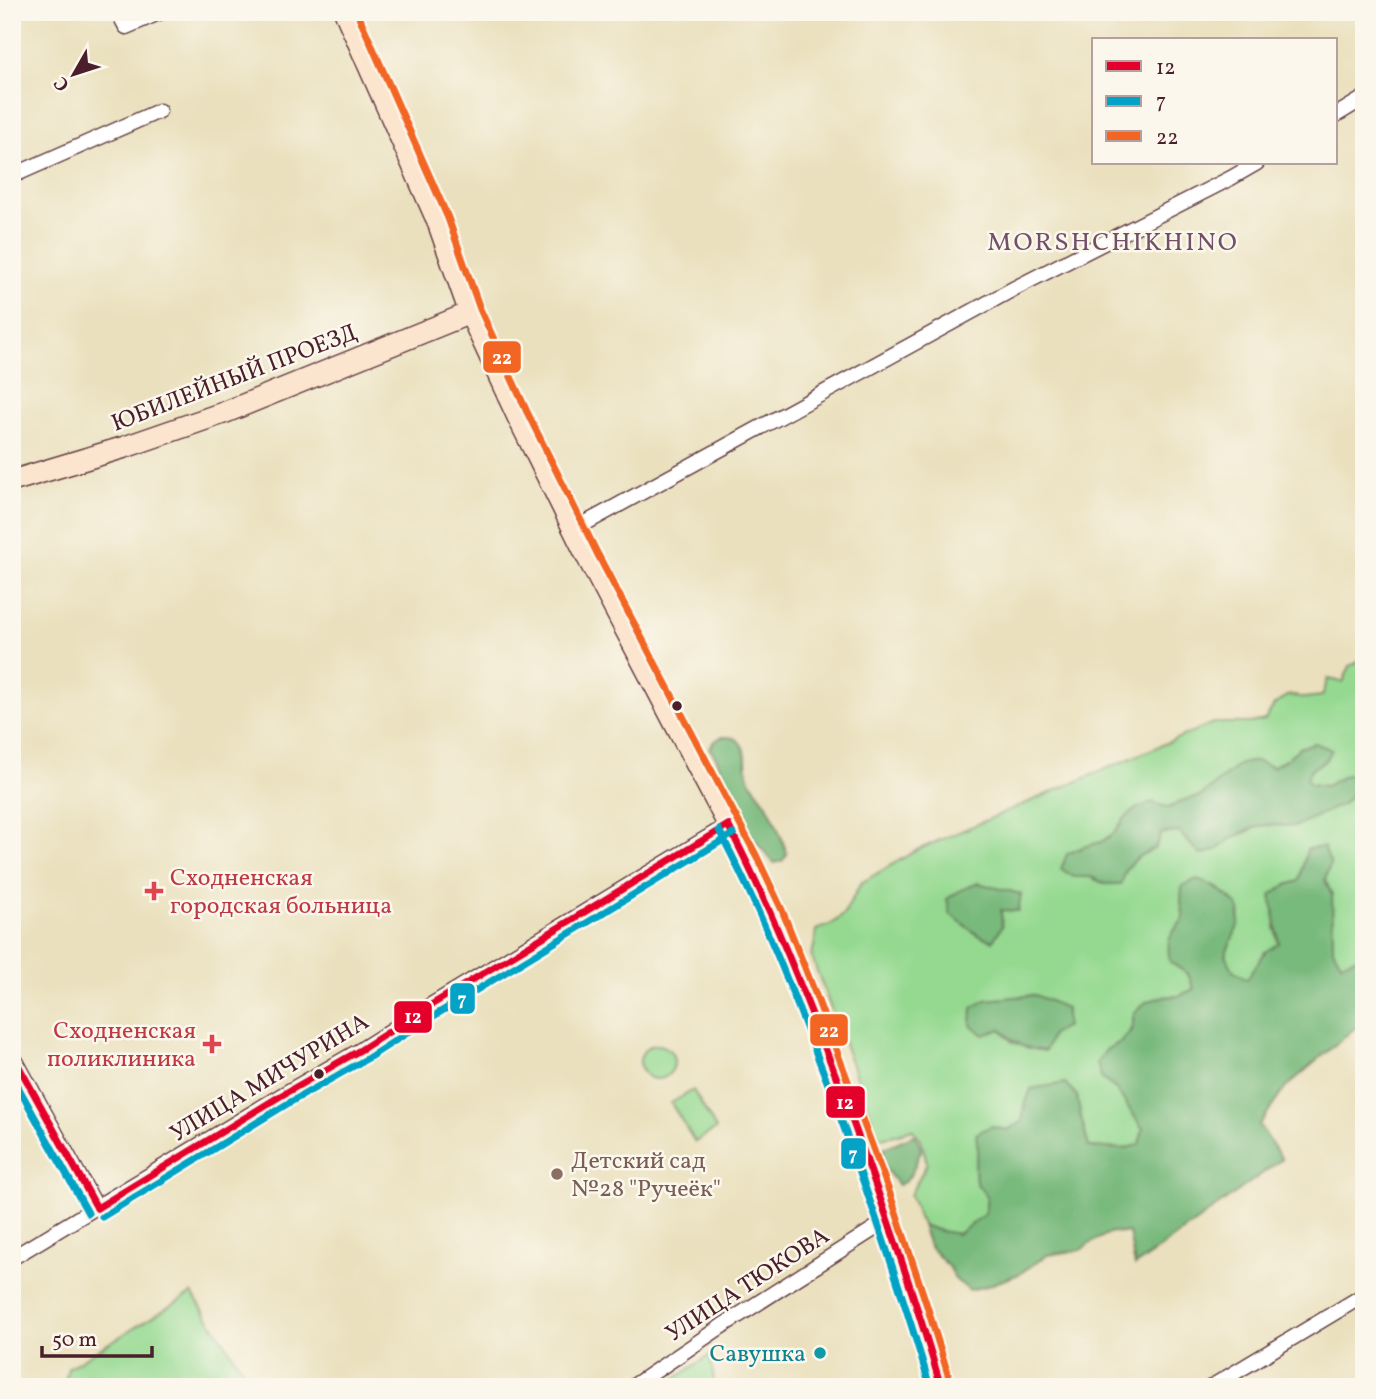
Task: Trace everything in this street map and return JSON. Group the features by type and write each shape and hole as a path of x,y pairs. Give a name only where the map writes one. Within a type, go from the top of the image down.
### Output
{"street":[{"path":"118,12 125,27 161,12"},
{"path":"345,12 438,222 470,313 518,417 573,530 765,897 789,953 888,1220 920,1312 941,1387"},
{"path":"1338,114 1364,98"},
{"path":"12,176 159,111"},
{"path":"573,530 1015,288 1255,164"},
{"name":"ЮБИЛЕЙНЫЙ ПРОЕЗД","path":"12,481 125,447 226,412 470,313"},
{"name":"УЛИЦА МИЧУРИНА","path":"12,1258 729,825"},
{"path":"12,1054 97,1208"},
{"name":"УЛИЦА ТЮКОВА","path":"632,1387 888,1220"},
{"path":"1211,1387 1364,1295"}],"green space":[{"path":"1364,659 1364,826 1354,838 1364,853 1364,935 1358,958 1341,964 1333,949 1332,895 1325,880 1330,863 1299,881 1284,886 1275,927 1279,944 1265,952 1247,980 1233,970 1225,955 1240,916 1234,901 1213,885 1181,902 1184,919 1173,931 1170,962 1188,974 1194,989 1179,996 1161,997 1134,1013 1132,1027 1127,1036 1106,1050 1102,1079 1116,1089 1143,1129 1139,1145 1122,1149 1089,1147 1077,1096 1065,1083 1048,1088 1025,1105 1022,1122 1007,1130 977,1134 976,1183 987,1196 985,1214 958,1234 922,1225 910,1195 927,1163 921,1139 912,1129 879,1138 811,955 816,930 832,924 844,914 861,883 917,850 1213,723 1250,723 1265,720 1274,705 1289,695 1305,698 1322,696 1328,679 1343,682 1350,666","holes":["1315,743 1331,750 1326,760 1310,770 1306,779 1310,784 1326,786 1344,776 1357,774 1311,817 1296,825 1262,825 1230,839 1218,849 1179,832 1162,833 1155,848 1139,856 1105,884 1091,877 1083,847 1101,842 1114,833 1124,819 1152,802 1169,808 1184,800 1201,796 1240,764 1256,761 1272,767 1299,748","1035,995 1066,1026 1028,1048 1012,1042 1001,1029 986,1000"]},
{"path":"721,737 734,738 743,747 748,775 769,809 787,854 782,861 774,863 746,830 716,757 709,748"},
{"path":"1315,743 1332,750 1326,760 1310,770 1307,779 1310,784 1326,786 1344,776 1357,773 1355,791 1343,804 1296,826 1262,825 1230,839 1218,849 1201,855 1179,832 1162,833 1155,848 1139,856 1127,868 1121,884 1105,884 1091,877 1074,877 1061,869 1067,854 1101,842 1114,833 1124,819 1137,808 1152,802 1169,808 1184,800 1201,796 1240,764 1256,761 1272,767 1299,748"},
{"path":"1324,847 1330,863 1325,880 1332,895 1333,949 1341,963 1357,958 1364,935 1364,1020 1286,1087 1259,1125 1282,1159 1135,1266 1129,1233 1111,1232 1080,1250 1047,1255 1019,1274 987,1286 969,1290 956,1280 948,1266 929,1246 922,1225 958,1234 985,1214 987,1196 976,1183 976,1134 991,1126 1007,1130 1022,1122 1031,1089 1065,1083 1077,1096 1089,1147 1122,1149 1139,1145 1143,1129 1116,1089 1102,1079 1097,1063 1106,1050 1121,1042 1132,1030 1134,1013 1146,1002 1161,997 1179,996 1194,989 1188,974 1170,962 1169,954 1170,938 1184,919 1182,886 1197,879 1220,890 1239,907 1239,924 1225,955 1233,970 1247,979 1265,952 1279,943 1271,895 1284,886 1299,881 1307,849"},
{"path":"978,883 1021,894 1018,911 1001,910 1002,926 993,941 978,935 950,914 947,899"},
{"path":"1035,995 1066,1008 1066,1026 1052,1035 1045,1051 1020,1045 1001,1029 984,1035 971,1025 972,1008 986,1000"},
{"path":"657,1045 669,1050 674,1062 669,1074 657,1079 645,1074 640,1062 645,1050"},
{"path":"693,1090 716,1129 695,1142 671,1103"},
{"path":"914,1135 921,1151 911,1174 906,1181 898,1185 884,1164 884,1148"},
{"path":"192,1293 246,1375 227,1387 64,1387 68,1368"},
{"path":"710,1355 715,1387 663,1387"}],"transit line":[{"name":"22","path":"357,12 448,218 480,309 527,412 782,910 889,1191 951,1384"},
{"name":"12","path":"728,825 773,919 837,1079 892,1232 941,1387"},
{"name":"12","path":"97,1208 728,825"},
{"name":"7","path":"719,830 764,924 828,1084 882,1234 930,1387"},
{"name":"7","path":"102,1217 733,834"},
{"name":"12","path":"12,1054 97,1208"},
{"name":"7","path":"12,1076 88,1213"}],"place":[{"name":"Сходненская городская больница","path":"154,891"},
{"name":"Сходненская поликлиника","path":"212,1044"},
{"name":"Детский сад №28 \"Ручеёк\"","path":"557,1174"},
{"name":"Савушка","path":"820,1353"}],"district":[{"name":"MORSHCHIKHINO","path":"1113,241"}]}
